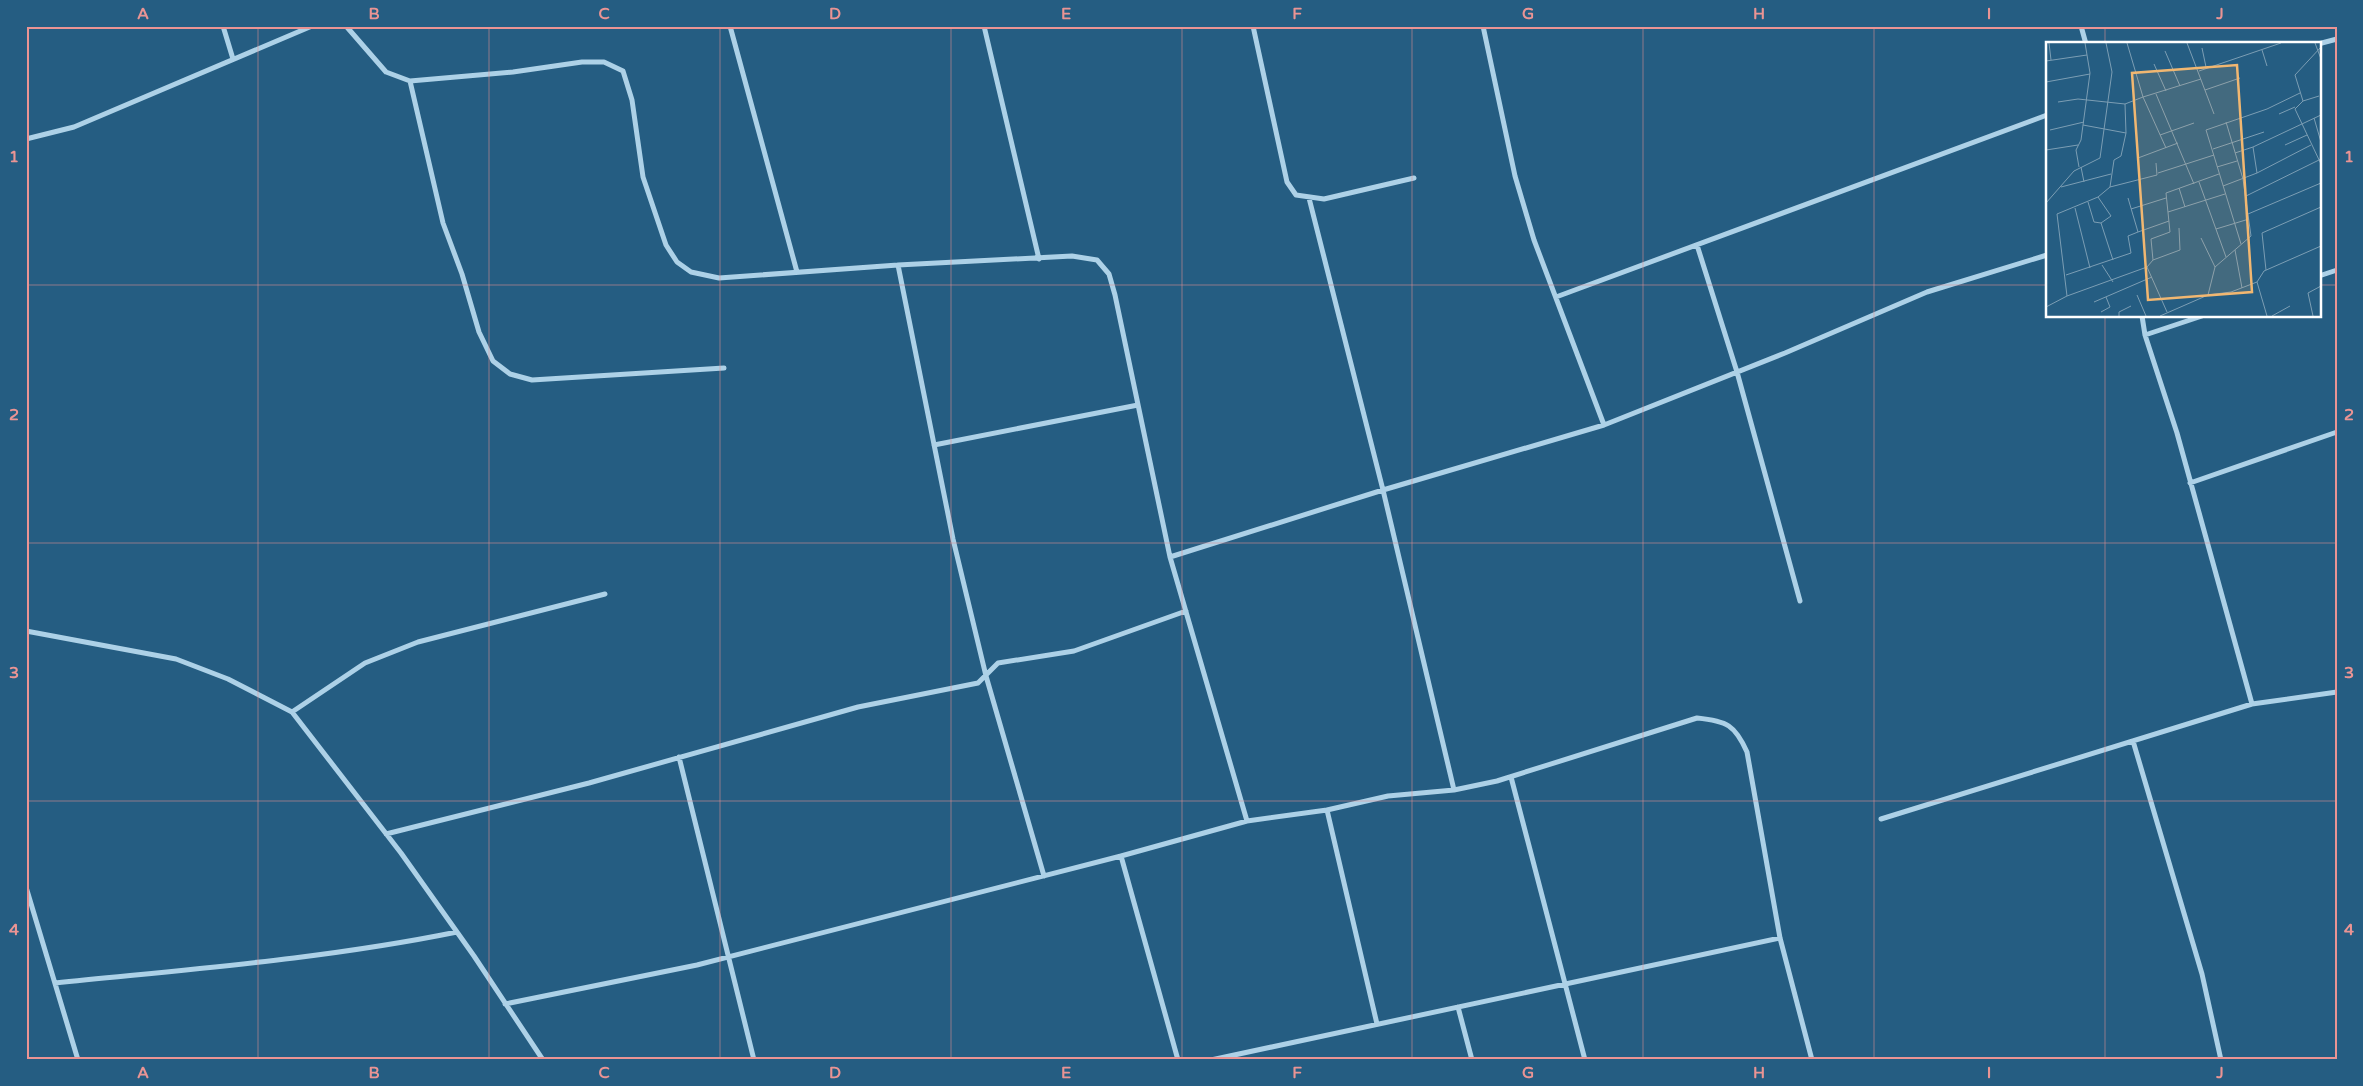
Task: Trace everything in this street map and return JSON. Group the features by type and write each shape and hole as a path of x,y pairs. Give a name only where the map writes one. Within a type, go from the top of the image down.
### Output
{"street":[{"path":"222,26 233,59"},
{"path":"26,139 74,127 312,26"},
{"path":"346,26 386,72 410,81 513,72 582,62 604,62 623,71 632,100 643,177 666,245 677,262 691,272 719,278 898,265 1072,256 1097,260 1109,274 1115,294 1170,557 1247,821"},
{"path":"730,26 797,272"},
{"path":"984,26 1039,259"},
{"path":"1253,26 1287,182 1296,195 1324,199 1414,178"},
{"path":"1483,26 1514,176 1534,240 1604,425"},
{"path":"2081,26 2085,42"},
{"path":"2320,43 2337,39"},
{"path":"410,81 443,223 462,274 479,332 493,361 510,374 532,380 724,368"},
{"path":"1556,297 2046,115"},
{"path":"1309,198 1384,490 1454,790"},
{"path":"1697,245 1737,372 1800,601"},
{"path":"1170,557 1384,490 1604,425 1737,372 1927,292 2046,256"},
{"path":"898,265 953,539 986,676 1044,876"},
{"path":"2320,276 2337,270"},
{"path":"2142,318 2252,704"},
{"path":"2146,336 2196,318"},
{"path":"934,445 1138,405"},
{"path":"2190,483 2337,432"},
{"path":"292,712 365,663 418,642 605,594"},
{"path":"386,834 589,783 858,707 978,683 998,663 1074,651 1186,611"},
{"path":"26,631 176,660 228,679 292,712 386,834 457,932 543,1060"},
{"path":"1881,819 2252,704 2337,692"},
{"path":"505,1004 728,957 1121,856 1247,821 1328,810 1388,796 1454,790 1511,776 1698,718 1719,720 1738,732 1747,752 1780,938 1812,1060"},
{"path":"2133,741 2202,974 2221,1060"},
{"path":"679,757 754,1060"},
{"path":"1511,776 1564,986 1585,1060"},
{"path":"1328,810 1376,1024"},
{"path":"1121,856 1178,1060"},
{"path":"26,887 78,1060"},
{"path":"55,983 269,962 392,945 457,932"},
{"path":"1210,1060 1564,986 1780,938"},
{"path":"1458,1007 1472,1060"}]}
